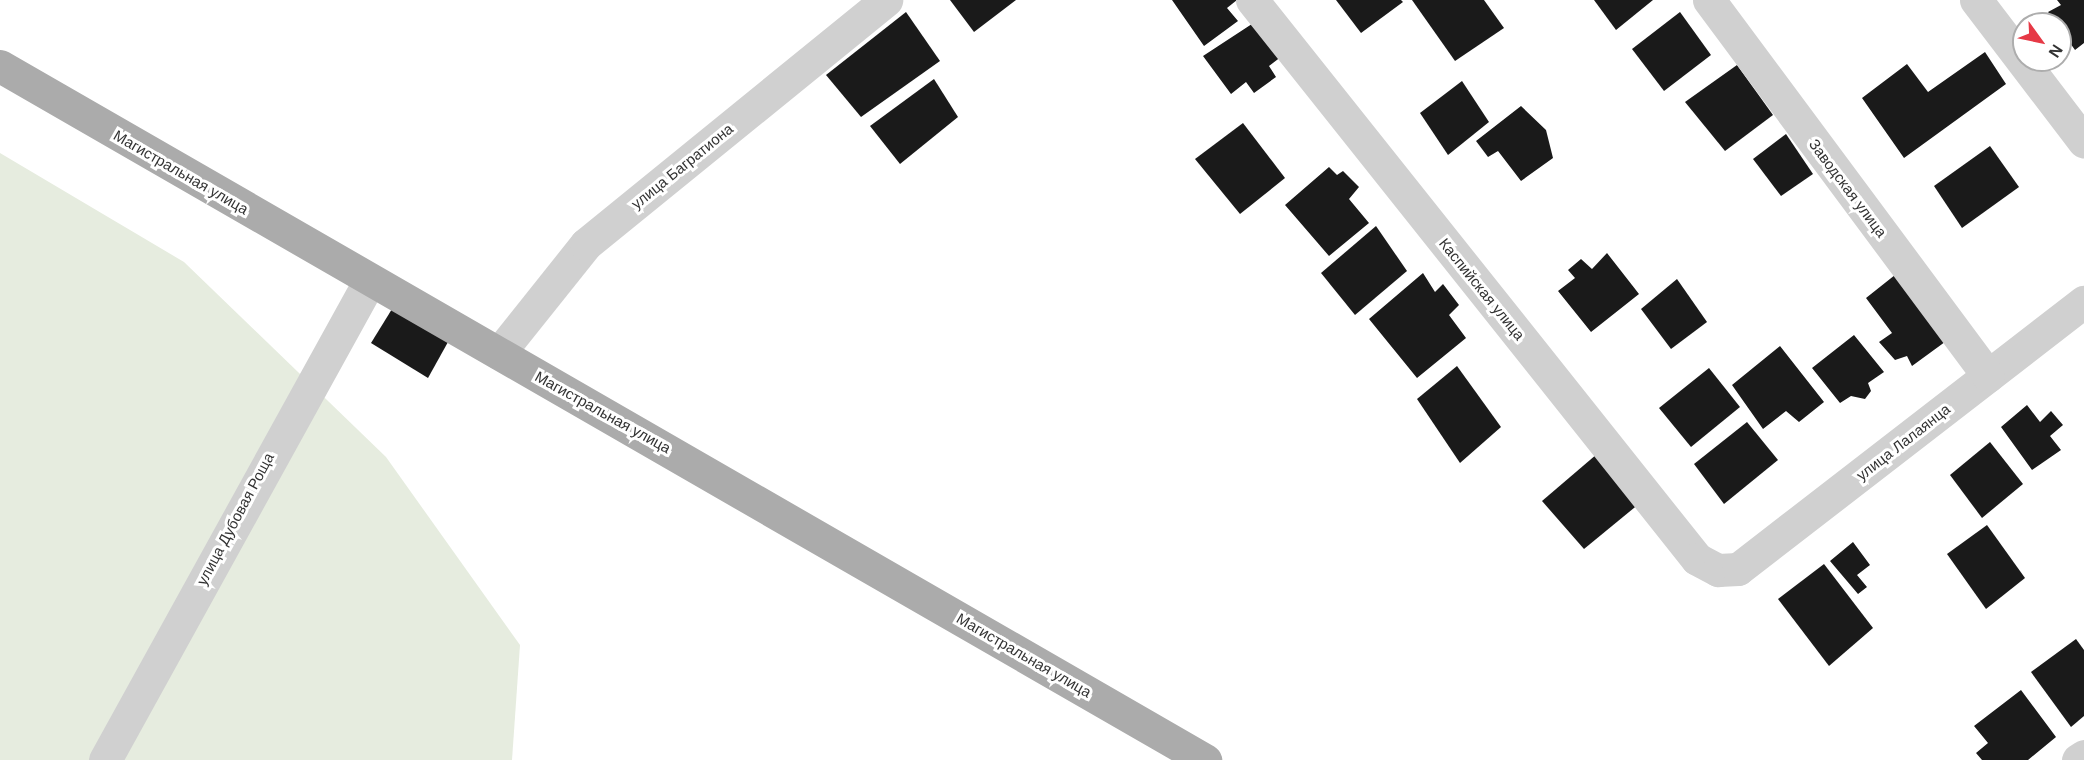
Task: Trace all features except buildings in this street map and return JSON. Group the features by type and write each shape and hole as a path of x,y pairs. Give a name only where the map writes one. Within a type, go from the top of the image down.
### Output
{"main road":[{"name":"Магистральная улица","path":"0,66 1205,760"}],"street":[{"name":"улица Багратиона","path":"499,353 586,244 886,0"},
{"name":"Каспийская улица","path":"1252,0 1697,559 1718,570"},
{"name":"Заводская улица","path":"1709,0 1988,376"},
{"path":"1976,0 2084,142"},
{"name":"улица Дубовая Роща","path":"105,760 370,280"},
{"name":"улица Лалаянца","path":"1718,570 1738,569 2084,302"},
{"path":"2078,760 2084,756"}],"shaded area":[{"path":"0,153 184,262 386,457 520,645 512,760 0,760"}]}
